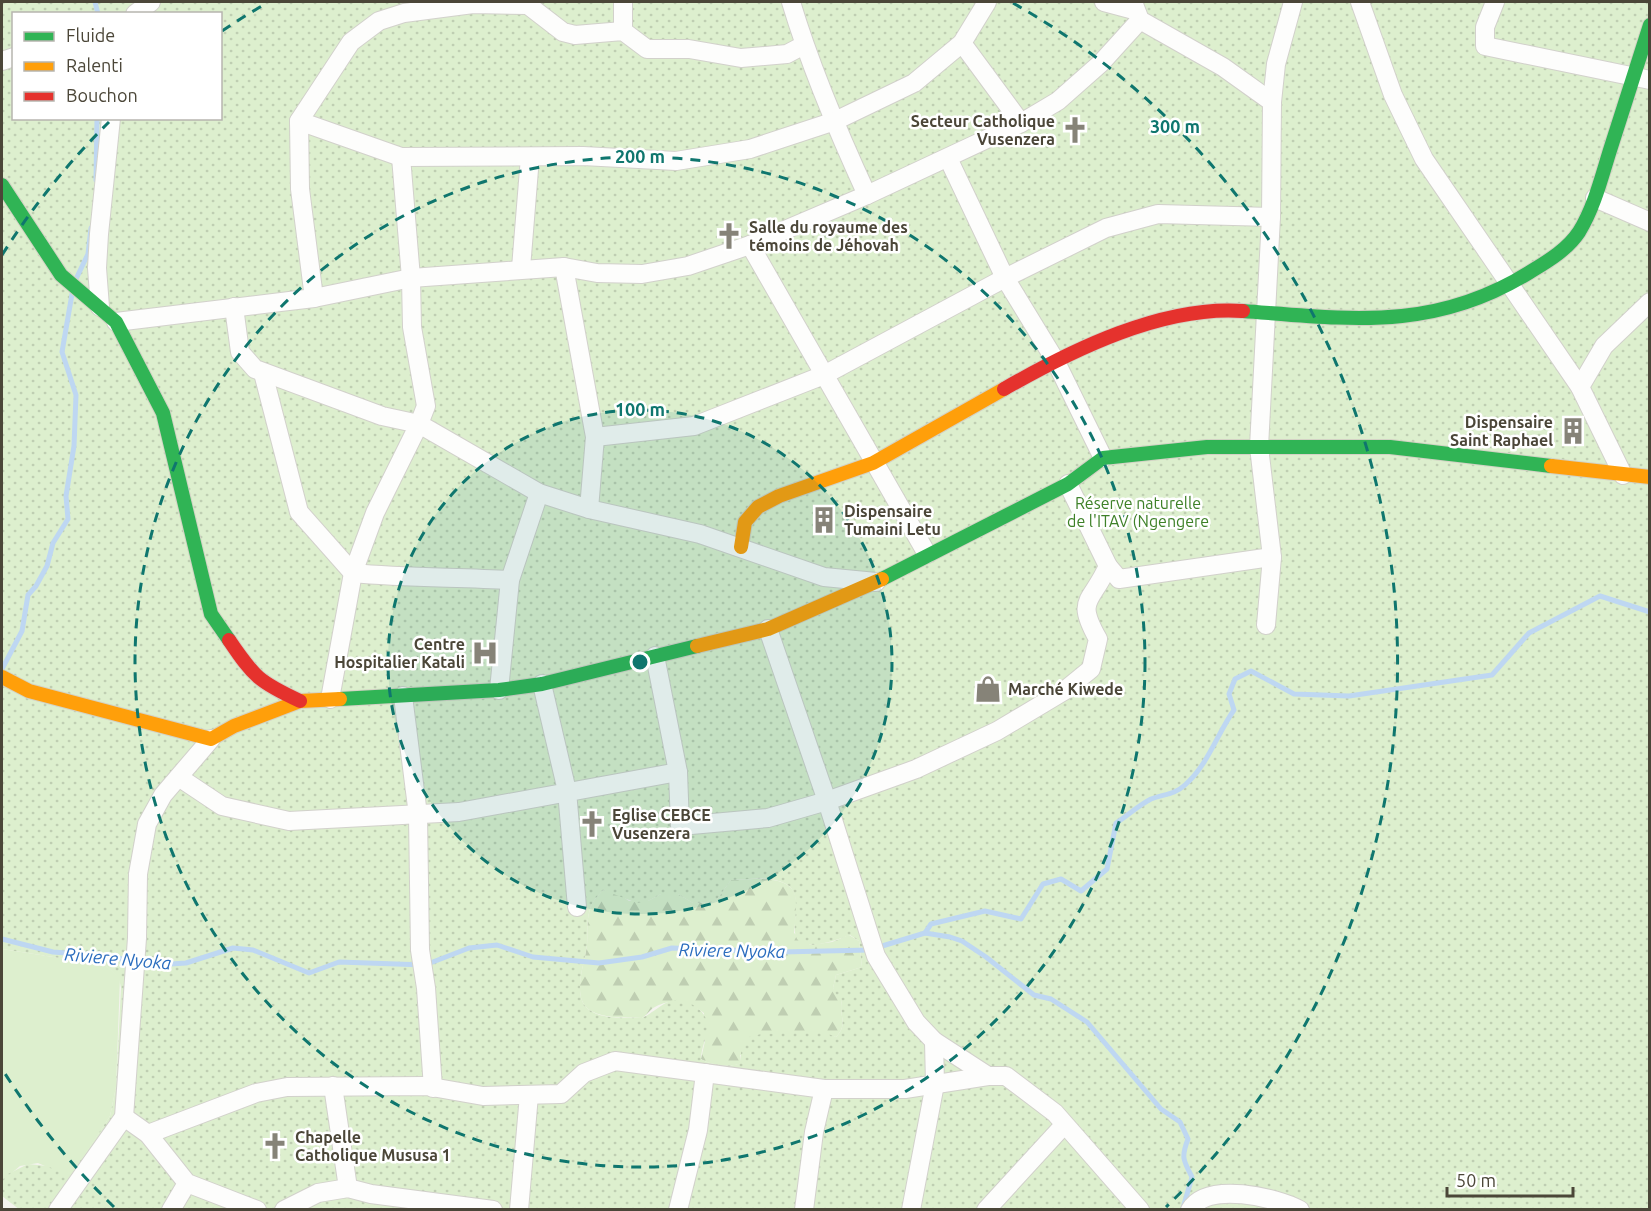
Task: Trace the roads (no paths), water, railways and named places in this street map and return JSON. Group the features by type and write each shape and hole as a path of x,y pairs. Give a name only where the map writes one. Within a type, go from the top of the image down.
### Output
{"street":[{"path":"623,2 623,31"},
{"path":"791,2 804,45 833,122 867,195"},
{"path":"299,121 401,157 583,156 676,161 750,148 833,122 914,83 962,43 987,2"},
{"path":"1104,2 1136,10 1272,102"},
{"path":"1266,625 1272,557 1259,447 1264,314 1271,217 1272,102 1276,64 1293,2"},
{"path":"1360,2 1374,47 1393,95 1424,159 1580,387 1623,475"},
{"path":"1496,2 1485,27 1485,46 1642,79"},
{"path":"314,298 300,189 299,121 351,42 379,21 426,7 528,3 563,32 575,35 623,31 647,49 689,49 741,58 787,54 804,45"},
{"path":"116,322 314,298 411,278 521,268 564,267 597,273 642,274 688,266 750,245 867,195 1021,123 1058,101 1101,63 1136,10"},
{"path":"741,547 746,522 758,507 814,482 873,463 1055,360 1147,324 1215,309 1367,320 1401,318 1445,310 1510,285 1557,256 1578,233 1595,198 1642,79 1650,25"},
{"path":"962,43 1021,123"},
{"path":"100,307 97,268 111,120"},
{"path":"330,699 353,573 375,513 426,406 412,327 411,278 401,157"},
{"path":"521,268 530,157"},
{"path":"948,158 1005,278 1055,360 1103,458"},
{"path":"2,185 61,274 116,322 163,412 211,614 252,674 270,687 300,701"},
{"path":"1595,198 1650,222"},
{"path":"595,437 694,426 824,375 1005,278 1106,228 1146,215 1271,217"},
{"path":"750,245 927,554"},
{"path":"564,267 595,437 589,509"},
{"path":"1580,387 1604,346 1650,303"},
{"path":"234,307 240,352 263,373 300,384 382,416 419,424 539,493 589,509 700,534 824,577 877,582"},
{"path":"263,373 299,512 353,573 404,578 453,576 510,580"},
{"path":"58,1209 124,1117 137,938 138,874 145,833 151,814 163,795 180,778 211,739 234,726 300,701 499,690 542,684 768,629 877,582 927,554 1068,484 1103,458 1207,447 1390,447 1650,477"},
{"path":"1068,484 1108,566 1119,579 1157,571 1272,557"},
{"path":"499,690 510,580 539,493"},
{"path":"655,656 678,772 680,826 768,818 827,801 916,769 997,731 1064,691 1091,669 1098,639 1085,615 1085,603 1098,590 1108,566"},
{"path":"768,629 827,801 873,947 916,1022 934,1041 988,1076"},
{"path":"5,680 29,690 211,739"},
{"path":"542,684 567,791 577,907"},
{"path":"403,696 418,815 420,950 426,988 433,1088"},
{"path":"180,778 222,806 254,815 289,820 459,812 678,772"},
{"path":"911,1209 935,1084 934,1041"},
{"path":"148,1134 256,1093 287,1087 433,1088 483,1096 561,1094 584,1073 615,1061 824,1089 905,1089 988,1076 1006,1076 1054,1113 1140,1209"},
{"path":"678,1209 698,1130 705,1073"},
{"path":"333,1086 348,1188"},
{"path":"804,1209 814,1132 824,1089"},
{"path":"519,1209 529,1095"},
{"path":"124,1117 148,1134 187,1183 257,1209"},
{"path":"986,1209 1064,1125"},
{"path":"171,1209 187,1183"},
{"path":"284,1209 318,1193 348,1188 371,1194 492,1209"},
{"path":"1190,1209 1204,1197 1225,1194 1265,1196 1300,1209"}],"waterway":[{"path":"95,2 98,12"},
{"path":"96,180 97,120"},
{"path":"76,279 88,254 91,228"},
{"path":"2,669 22,631 28,595 47,566 53,543 68,519 66,496 74,446 76,395 62,352 72,294"},
{"path":"925,933 931,924 985,911 1021,919 1043,884 1061,879 1081,891 1107,869 1116,823 1151,799 1173,793 1181,788 1200,768 1234,710 1229,694 1235,679 1251,671 1294,694 1349,696 1492,675 1529,633 1600,596 1650,612"},
{"name":"Riviere Nyoka","path":"2,939 53,952 106,956 156,965 186,963 233,948 253,950 309,973 339,962 425,965 469,948 497,945 533,957 599,963 642,957 672,948 781,952 869,950 925,933 950,937 962,941 986,957 1034,995 1051,999 1087,1022 1161,1109 1180,1122 1188,1139 1184,1158 1192,1177 1183,1208"}],"place":[{"name":"Secteur Catholique Vusenzera","path":"1075,130"},
{"name":"Salle du royaume des témoins de Jéhovah","path":"729,236"},
{"name":"Dispensaire Saint Raphael","path":"1573,431"},
{"name":"Dispensaire Tumaini Letu","path":"824,520"},
{"name":"Centre Hospitalier Katali","path":"485,653"},
{"name":"Marché Kiwede","path":"988,689"},
{"name":"Eglise CEBCE Vusenzera","path":"592,824"},
{"name":"Chapelle Catholique Mususa 1","path":"275,1146"}],"park label":[{"name":"Réserve naturelle de l'ITAV (Ngengere","path":"1138,512"}]}
